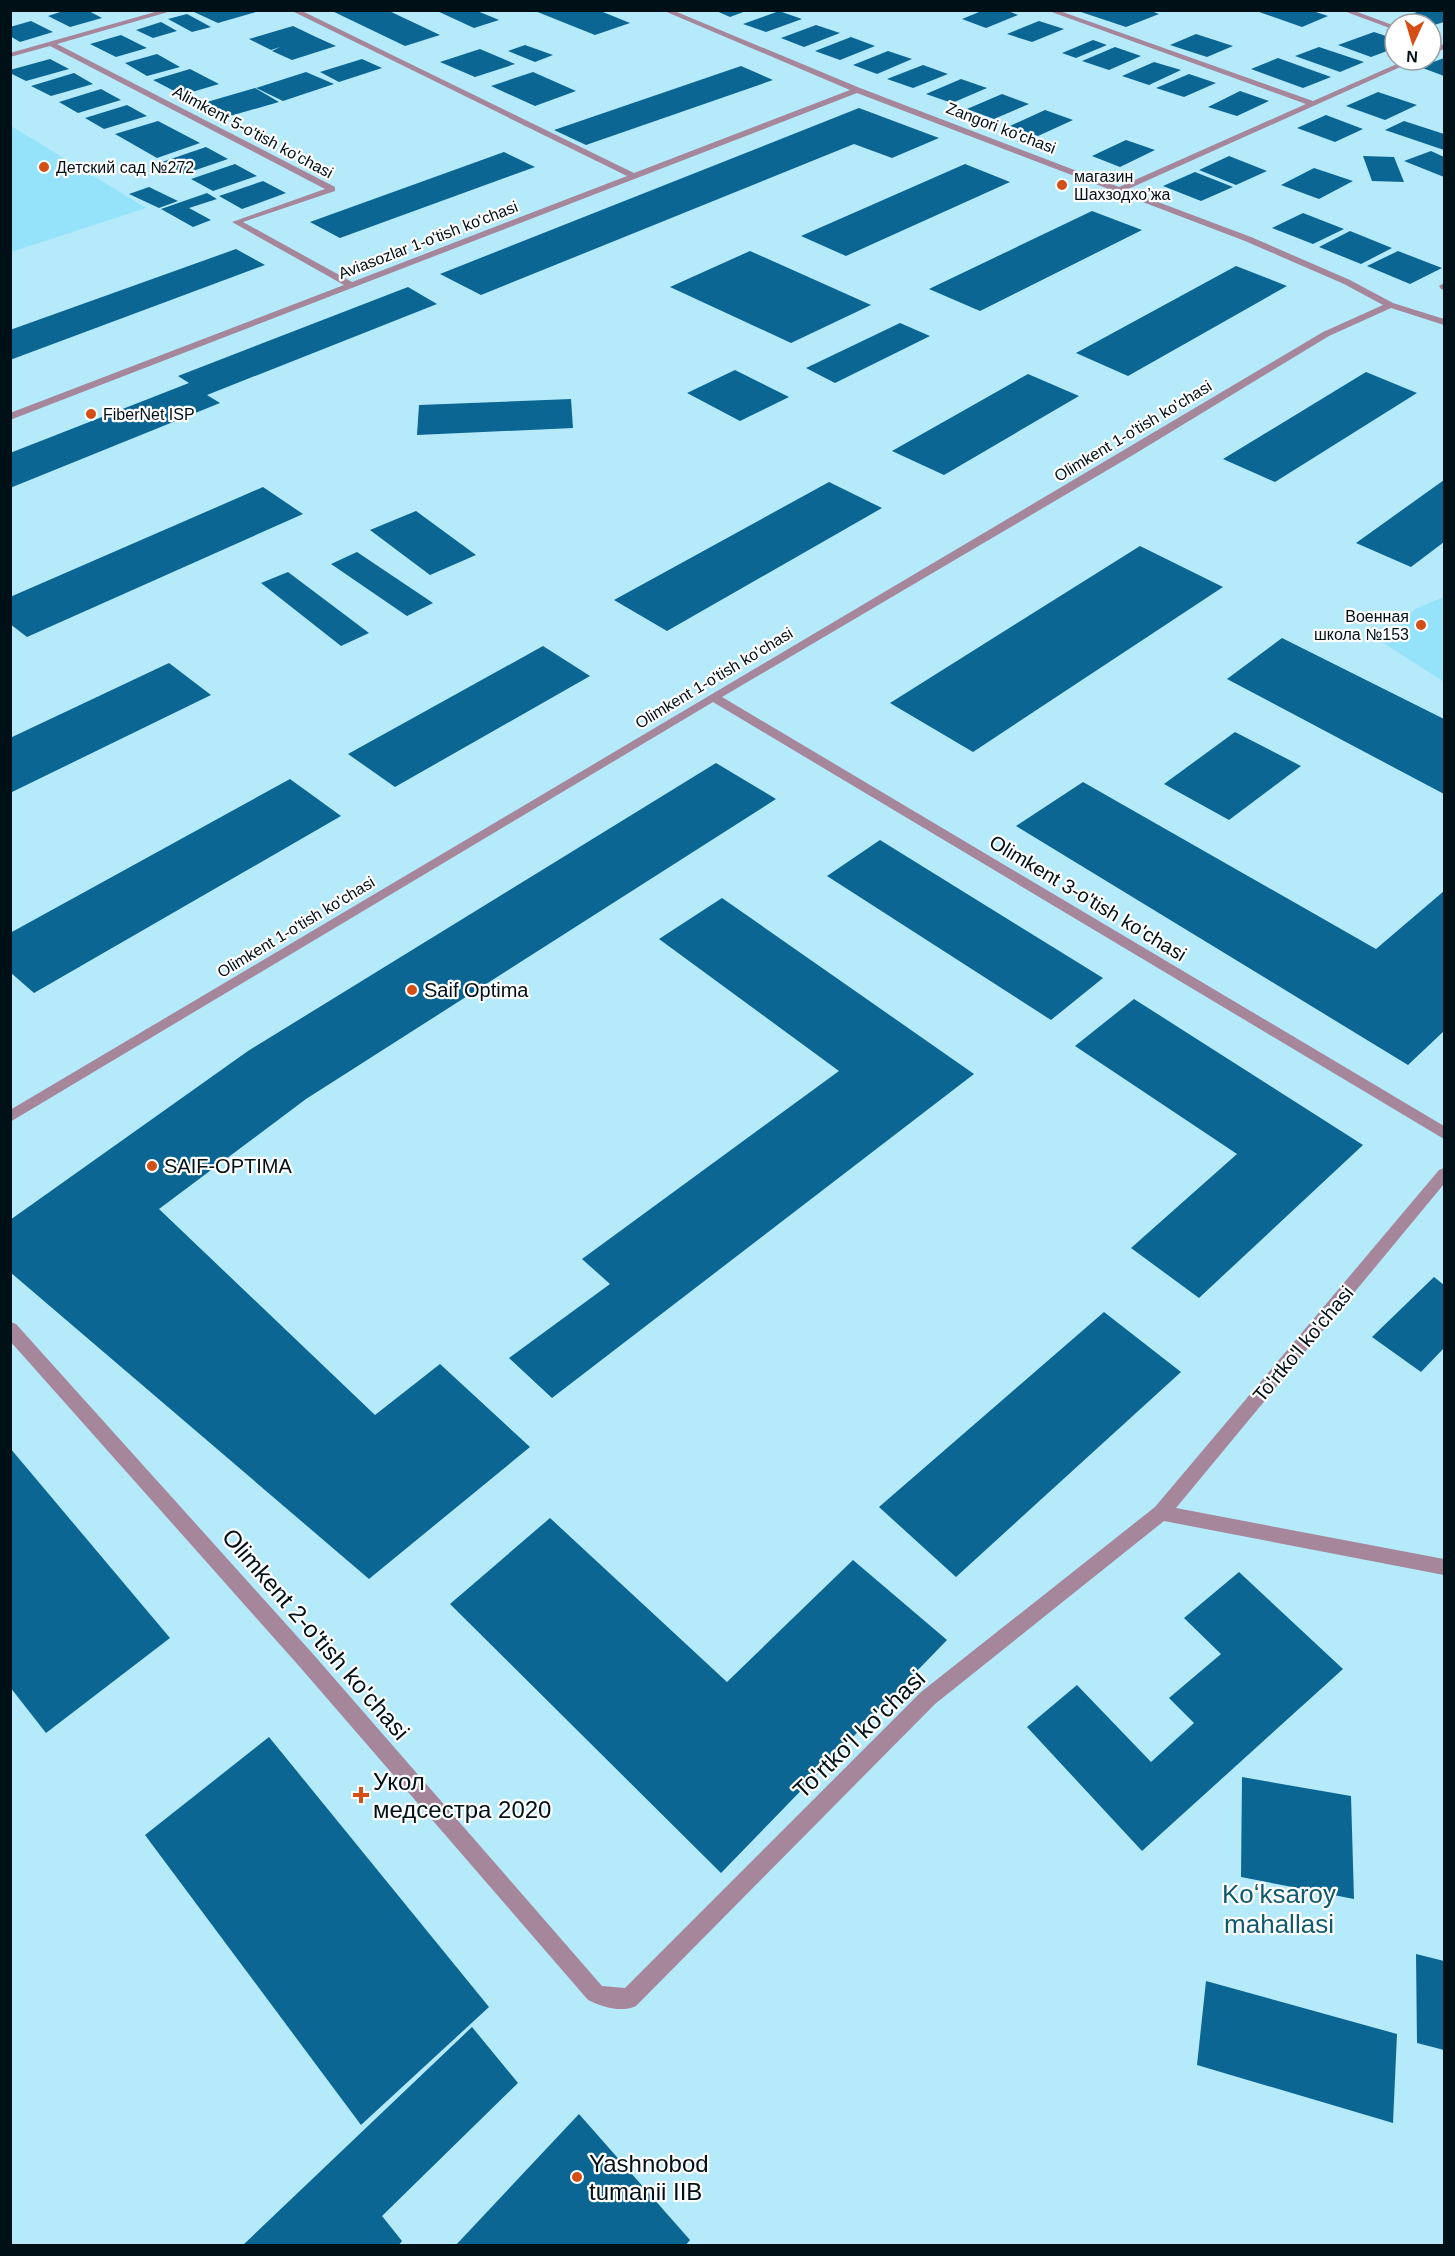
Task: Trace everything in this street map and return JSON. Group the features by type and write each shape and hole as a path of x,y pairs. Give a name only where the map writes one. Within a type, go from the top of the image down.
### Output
{"street":[{"path":"10,55 171,10"},
{"path":"293,10 634,176"},
{"name":"Zangori ko'chasi","path":"665,10 857,90 1248,239 1347,282 1390,305"},
{"path":"1049,10 1311,103"},
{"path":"1344,10 1383,24"},
{"name":"Alimkent 5-o'tish ko'chasi","path":"51,44 332,189 236,222 351,285"},
{"path":"1121,189 1384,72"},
{"name":"Aviasozlar 1-o'tish ko'chasi","path":"10,417 857,90"},
{"path":"1390,305 1444,322"},
{"name":"Olimkent 1-o'tish ko'chasi","path":"10,1118 713,697 1120,459 1326,334 1390,305"},
{"name":"Olimkent 3-o'tish ko'chasi","path":"713,697 1444,1133"},
{"name":"To'rtko'l ko'chasi","path":"607,1998 629,1999 928,1698 1161,1513 1444,1174"},
{"name":"Olimkent 2-o'tish ko'chasi","path":"10,1329 306,1660 595,1993 607,1998"},
{"path":"1161,1513 1444,1567"}],"shaded area":[{"name":"Детский сад №272","path":"11,126 146,208 11,252"},
{"name":"Военная школа №153","path":"1444,597 1444,682 1382,642 1415,609"}],"building":[{"path":"66,10 87,10 102,18 70,27 48,16"},
{"path":"198,10 259,11 218,23 194,12"},
{"path":"330,10 387,10 440,35 405,46"},
{"path":"435,10 475,10 499,20 474,28"},
{"path":"598,10 630,23 595,35 535,11"},
{"path":"714,10 746,10 746,11 730,17"},
{"path":"984,10 1006,10 1018,15 986,28 962,19"},
{"path":"1149,10 1159,14 1126,27 1078,11"},
{"path":"1264,10 1310,10 1328,16 1302,27 1259,12"},
{"path":"1422,10 1444,12 1444,22 1443,12 1417,12"},
{"path":"779,11 802,19 766,32 743,24"},
{"path":"187,14 211,27 192,32 168,19"},
{"path":"31,21 53,32 20,42 10,36 10,27"},
{"path":"1039,21 1064,29 1032,42 1007,34"},
{"path":"161,22 177,31 153,38 136,30"},
{"path":"816,25 840,33 804,47 781,38"},
{"path":"293,26 336,46 292,60 272,51 280,47 271,50 249,39"},
{"path":"1374,32 1383,35 1383,52 1371,57 1338,45"},
{"path":"1196,34 1233,46 1207,57 1170,45"},
{"path":"121,35 147,48 116,57 90,44"},
{"path":"851,37 875,46 840,60 815,51"},
{"path":"1093,40 1107,45 1076,58 1062,53"},
{"path":"525,45 553,55 535,62 508,51"},
{"path":"1115,47 1141,56 1109,70 1082,61"},
{"path":"1319,47 1364,62 1340,72 1295,56"},
{"path":"480,49 515,64 475,77 440,62"},
{"path":"888,51 912,59 877,74 853,65"},
{"path":"157,54 180,67 147,76 125,63"},
{"path":"1278,58 1331,77 1303,88 1251,69"},
{"path":"1443,58 1444,76 1433,72 1443,72"},
{"path":"50,59 69,69 26,81 10,73 10,70"},
{"path":"362,59 382,68 339,82 320,72"},
{"path":"1154,62 1181,70 1149,85 1122,76"},
{"path":"923,65 948,74 913,88 887,79"},
{"path":"741,66 773,80 586,145 554,130"},
{"path":"190,69 219,84 182,95 153,80"},
{"path":"306,72 334,84 283,101 256,88"},
{"path":"533,72 576,91 535,106 491,86"},
{"path":"74,73 93,84 51,96 31,86"},
{"path":"1189,74 1216,83 1184,97 1156,88"},
{"path":"961,79 987,88 952,103 926,94"},
{"path":"255,88 279,102 223,118 200,104"},
{"path":"101,89 121,100 78,113 59,102"},
{"path":"1240,91 1269,101 1237,116 1208,107"},
{"path":"1378,92 1417,105 1385,120 1346,106"},
{"path":"1002,94 1029,104 994,119 967,109"},
{"path":"127,105 147,116 104,129 85,118"},
{"path":"859,108 939,138 892,158 854,144 481,295 440,274"},
{"path":"1045,110 1073,120 1038,136 1010,126"},
{"path":"1326,115 1363,129 1335,142 1297,128"},
{"path":"158,121 200,143 157,158 115,134"},
{"path":"1404,121 1444,134 1444,150 1385,130"},
{"path":"1126,140 1155,150 1120,167 1092,156"},
{"path":"206,147 228,159 184,174 162,162"},
{"path":"1431,151 1444,157 1444,177 1404,161"},
{"path":"504,152 535,167 340,238 310,222"},
{"path":"1229,156 1267,171 1236,185 1199,170"},
{"path":"1363,156 1394,157 1404,182 1372,181"},
{"path":"235,164 257,176 213,191 191,179"},
{"path":"965,164 1010,182 846,256 801,236"},
{"path":"1314,168 1353,181 1319,199 1281,185"},
{"path":"1195,172 1233,187 1201,201 1163,186"},
{"path":"263,181 286,193 242,209 219,196"},
{"path":"149,187 178,201 159,208 129,194"},
{"path":"207,193 217,199 189,208 211,220 193,227 161,209"},
{"path":"1092,211 1142,230 980,311 929,289"},
{"path":"1303,213 1344,229 1313,244 1272,228"},
{"path":"1350,231 1392,248 1361,264 1319,247"},
{"path":"236,249 265,265 10,360 10,330"},
{"path":"750,251 871,305 791,343 670,287"},
{"path":"1398,251 1442,268 1410,284 1367,266"},
{"path":"1236,266 1287,286 1128,376 1076,353"},
{"path":"408,287 437,304 207,395 220,403 10,488 10,453 189,383 178,376"},
{"path":"900,323 930,336 835,383 806,368"},
{"path":"735,370 789,397 740,421 687,393"},
{"path":"1366,372 1417,393 1275,482 1223,459"},
{"path":"1028,374 1079,396 944,475 892,451"},
{"path":"571,399 573,428 417,435 419,405"},
{"path":"1444,480 1444,542 1411,567 1356,543"},
{"path":"829,482 882,508 667,631 614,600"},
{"path":"263,487 303,514 27,637 10,624 10,597"},
{"path":"416,511 476,555 430,575 370,530"},
{"path":"1140,546 1223,587 973,752 890,703"},
{"path":"357,552 433,603 407,616 331,564"},
{"path":"288,572 369,633 341,646 261,583"},
{"path":"1282,638 1444,719 1444,794 1227,679"},
{"path":"543,646 590,676 395,787 348,754"},
{"path":"169,663 211,695 10,793 10,738"},
{"path":"1235,732 1301,766 1229,820 1164,784"},
{"path":"716,763 776,799 306,1099 159,1209 375,1415 440,1364 530,1447 369,1579 10,1272 10,1220 248,1051"},
{"path":"290,779 341,816 34,993 10,972 10,933"},
{"path":"1083,782 1376,949 1444,891 1444,1031 1408,1065 1016,826"},
{"path":"880,840 1103,978 1051,1020 827,876"},
{"path":"722,898 974,1074 552,1398 509,1358 610,1284 582,1259 839,1071 659,939"},
{"path":"1134,999 1363,1145 1199,1298 1131,1248 1237,1154 1075,1046"},
{"path":"1434,1277 1444,1285 1444,1348 1421,1372 1372,1337"},
{"path":"1104,1312 1181,1372 956,1577 879,1507"},
{"path":"10,1448 170,1638 46,1733 10,1687"},
{"path":"550,1518 727,1682 853,1560 947,1640 721,1873 450,1604"},
{"path":"1239,1572 1343,1669 1142,1851 1027,1727 1077,1685 1151,1762 1194,1723 1169,1698 1221,1654 1184,1618"},
{"path":"269,1737 489,2007 361,2125 145,1835"},
{"path":"1242,1777 1351,1796 1354,1899 1241,1877"},
{"path":"1416,1954 1444,1961 1444,2050 1417,2043"},
{"path":"1206,1981 1397,2034 1393,2123 1197,2065"},
{"path":"472,2027 518,2083 382,2216 402,2241 398,2246 242,2246"},
{"name":"Yashnobod tumanii IIB","path":"579,2114 690,2240 685,2246 455,2246"}],"place":[{"name":"Детский сад №272","path":"44,167"},
{"name":"магазин Шахзодхо’жа","path":"1062,185"},
{"name":"FiberNet ISP","path":"91,414"},
{"name":"Военная школа №153","path":"1421,625"},
{"name":"Saif Optima","path":"412,990"},
{"name":"SAIF-OPTIMA","path":"152,1166"},
{"name":"Укол медсестра 2020","path":"361,1795"},
{"name":"Yashnobod tumanii IIB","path":"577,2177"}],"district":[{"name":"Koʻksaroy mahallasi","path":"1279,1909"}]}
